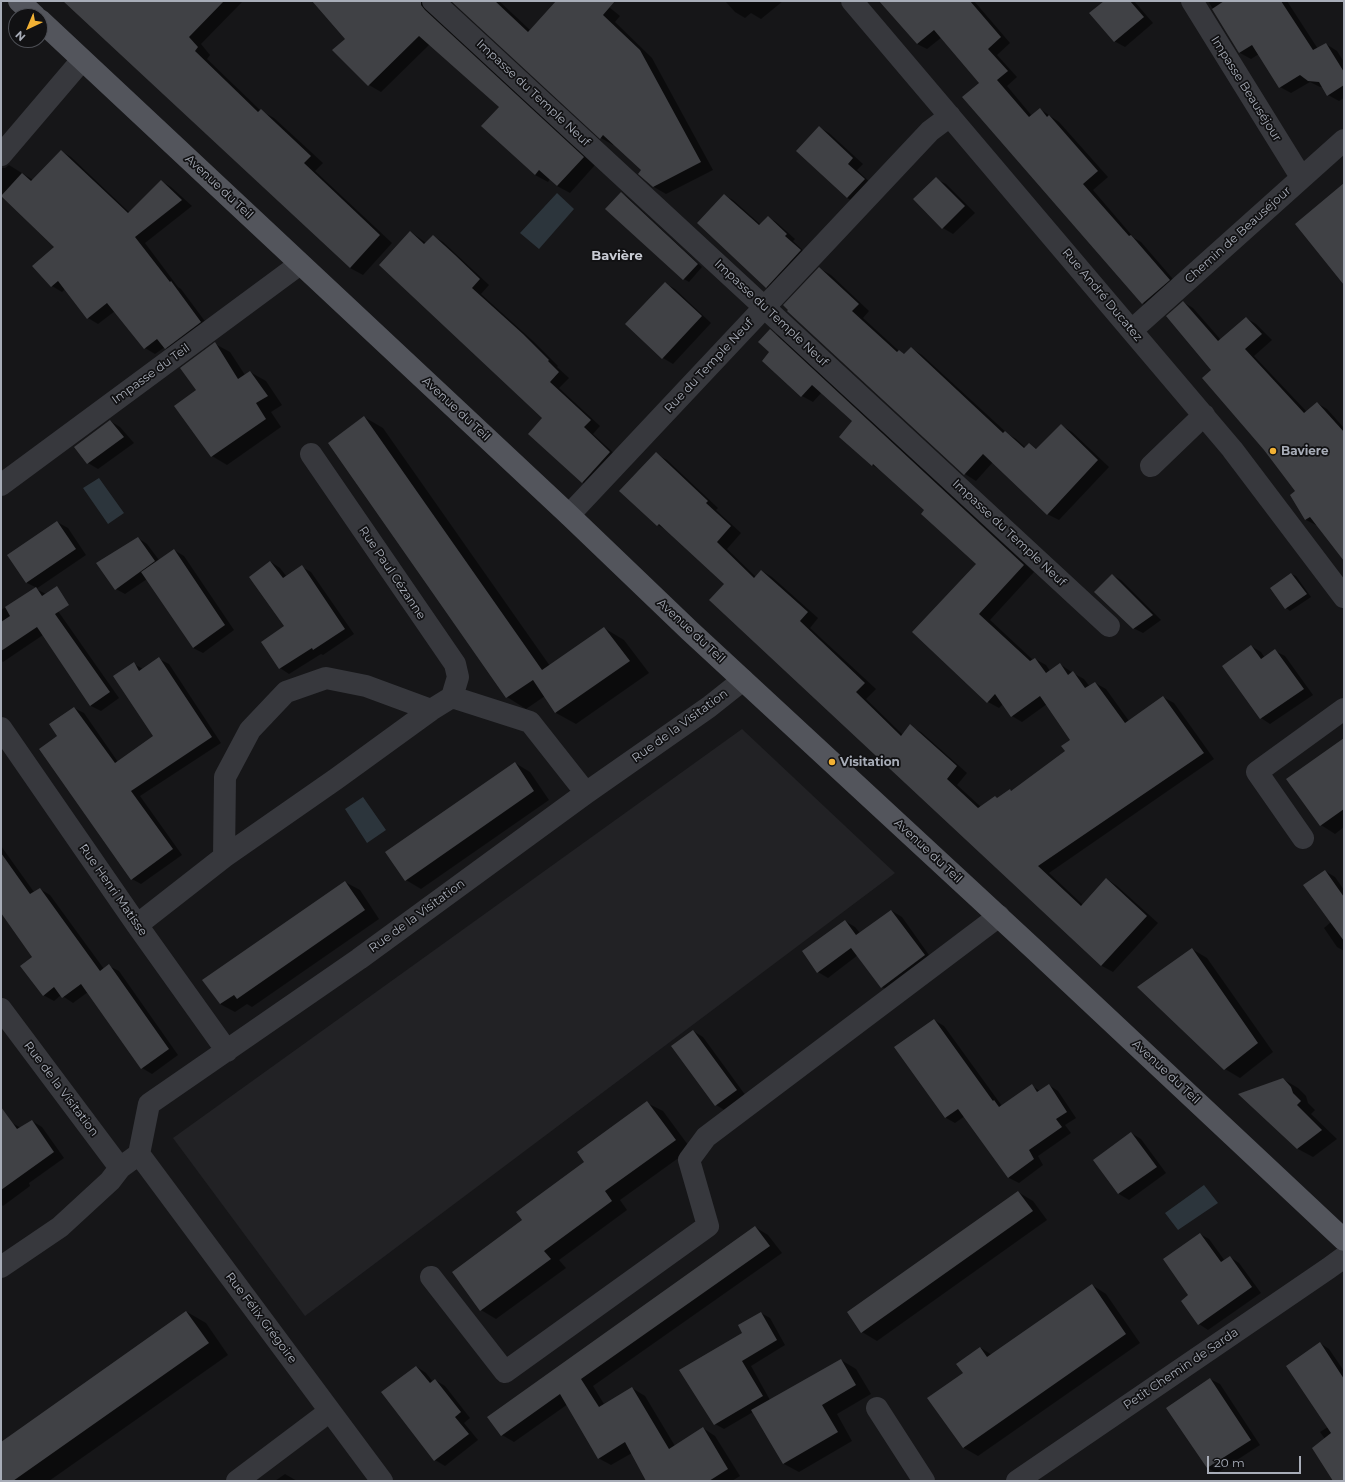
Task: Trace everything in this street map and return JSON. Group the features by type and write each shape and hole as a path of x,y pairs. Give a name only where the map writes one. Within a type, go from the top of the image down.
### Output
{"main road":[{"path":"19,1 26,8"},
{"name":"Avenue du Teil","path":"48,28 570,515 690,631 999,916 1344,1240"}],"street":[{"name":"Impasse du Temple Neuf","path":"433,1 1109,626"},
{"name":"Rue André Ducatez","path":"852,1 1232,448 1344,597"},
{"name":"Impasse Beauséjour","path":"1192,1 1301,177"},
{"path":"1,155 82,60"},
{"name":"Rue du Temple Neuf","path":"570,515 930,131 950,116"},
{"name":"Chemin de Beauséjour","path":"1132,330 1344,140"},
{"name":"Impasse du Teil","path":"1,485 300,264"},
{"path":"1151,466 1204,415"},
{"name":"Rue Paul Cézanne","path":"311,454 455,664 458,677 452,697"},
{"path":"224,857 225,777 250,730 286,692 326,678 366,686 431,710"},
{"name":"Rue de la Visitation","path":"139,1154 149,1104 359,959 586,793 709,707 743,680"},
{"path":"137,926 224,857 336,779 431,710 452,697 530,722 586,793"},
{"path":"1303,838 1257,772 1344,708"},
{"name":"Rue Henri Matisse","path":"1,728 137,926 227,1051"},
{"path":"431,1277 505,1372 708,1226 689,1160 706,1137 999,916"},
{"name":"Rue de la Visitation","path":"1,1009 120,1168"},
{"path":"1,1267 60,1227 110,1180 120,1168 139,1154"},
{"name":"Rue Félix Grégoire","path":"139,1154 382,1481"},
{"name":"Petit Chemin de Sarda","path":"1017,1481 1344,1257"},
{"path":"877,1408 924,1481"},
{"path":"237,1481 330,1411"}],"shaded area":[{"path":"557,193 574,209 539,249 520,233"},
{"path":"99,478 124,513 108,524 83,488"},
{"path":"742,729 895,873 305,1316 173,1138"},
{"path":"363,797 386,830 367,843 345,809"},
{"path":"1204,1185 1218,1203 1178,1230 1165,1213"}],"building":[{"path":"63,1 224,1 189,37 198,47 195,51 258,112 261,109 311,156 304,163 380,235 350,268"},
{"path":"312,1 421,1 421,5 425,10 584,157 557,186 539,170 535,175 481,126 499,107 419,36 368,86 332,50 345,39"},
{"path":"451,1 495,1 528,32 556,1 615,1 603,15 640,50 701,162 653,187 638,174 641,170 603,135 600,139"},
{"path":"879,1 970,1 1001,37 988,49 1008,71 997,80 1029,117 1040,108 1047,117 1049,115 1098,171 1083,184 1129,236 1131,235 1170,280 1142,304 962,97 979,83 934,30 917,44"},
{"path":"1104,1 1130,1 1144,17 1114,42 1089,13"},
{"path":"1224,1 1281,1 1313,50 1326,43 1344,72 1344,85 1327,96 1319,82 1308,81 1300,75 1279,88 1252,45 1239,53 1212,9"},
{"path":"819,126 853,158 848,164 865,179 847,198 796,151"},
{"path":"61,150 128,213 161,180 182,200 135,237 170,282 171,281 201,322 165,349 157,339 144,349 107,303 87,319 58,281 51,287 32,266 54,247 1,196 22,173 31,181"},
{"path":"936,177 965,206 942,229 913,199"},
{"path":"1344,183 1344,285 1295,224"},
{"path":"621,192 698,264 683,280 605,209"},
{"path":"724,194 759,225 768,216 787,234 785,236 801,250 766,288 697,223"},
{"path":"410,231 424,244 433,235 455,255 480,279 472,288 523,334 559,372 550,382 591,420 584,427 610,452 582,483 528,434 542,418 379,265"},
{"path":"819,267 859,304 852,311 897,352 899,350 904,354 911,347 1003,433 1005,431 1024,448 1029,443 1036,449 1061,424 1098,460 1047,515 983,454 964,475 787,311 788,310 783,305"},
{"path":"665,282 702,316 662,359 625,324"},
{"path":"1183,301 1218,341 1246,317 1262,334 1245,349 1304,413 1317,402 1344,432 1344,561 1310,517 1305,520 1290,495 1295,491 1264,450 1202,378 1211,370 1166,316"},
{"path":"770,329 1024,565 979,614 1030,661 1035,658 1046,673 1060,663 1068,675 1073,671 1085,688 1095,682 1125,723 1163,696 1204,753 1038,866 1081,906 1106,878 1147,916 1101,966 709,600 724,584 659,524 657,526 619,491 656,452 708,501 706,503 731,526 717,542 754,578 761,570 808,612 800,621 865,683 856,692 901,736 910,724 957,766 947,779 978,808 995,796 997,798 1010,789 1011,791 1065,751 1061,746 1070,740 1040,696 1011,717 995,694 987,703 912,632 976,564 921,514 924,510 873,464 872,466 839,437 852,421 812,385 801,397 762,361 769,352 758,342"},
{"path":"215,342 238,379 250,371 268,396 256,403 266,419 211,457 174,406 196,390 180,368"},
{"path":"364,416 542,670 604,627 630,661 555,713 533,680 506,698 328,443"},
{"path":"110,420 124,437 87,464 74,447"},
{"path":"57,521 76,549 26,583 7,555"},
{"path":"138,537 155,561 115,590 96,563"},
{"path":"174,549 225,625 193,648 141,572"},
{"path":"270,561 283,578 302,565 345,629 313,650 312,648 279,669 261,642 284,626 249,577"},
{"path":"1291,573 1307,594 1285,609 1270,588"},
{"path":"1112,574 1153,615 1133,629 1094,592"},
{"path":"57,586 69,605 55,614 110,692 90,706 37,627 1,651 1,622 10,616 5,607 36,587 42,596"},
{"path":"1251,645 1261,659 1275,649 1304,689 1260,719 1222,666"},
{"path":"159,657 212,737 131,791 173,849 131,880 39,749 57,736 49,724 74,707 115,763 153,736 113,676 134,662 139,671"},
{"path":"1344,738 1344,809 1320,826 1286,779"},
{"path":"515,762 534,791 405,881 385,852"},
{"path":"1,853 30,894 40,888 100,971 109,964 169,1049 141,1069 81,984 62,998 54,987 43,996 20,966 32,957 1,913"},
{"path":"1325,870 1344,897 1344,941 1303,885"},
{"path":"345,881 365,910 237,999 234,995 220,1004 202,980"},
{"path":"891,910 925,955 881,988 851,948 817,973 802,951 845,920 856,935"},
{"path":"1192,948 1258,1043 1224,1070 1137,987"},
{"path":"934,1019 993,1101 994,1100 999,1107 1032,1084 1037,1092 1049,1084 1067,1112 1056,1119 1062,1127 1029,1150 1034,1159 1008,1178 958,1109 945,1118 894,1047"},
{"path":"693,1030 737,1090 715,1106 671,1046"},
{"path":"1283,1078 1291,1087 1293,1093 1301,1101 1297,1105 1322,1130 1297,1149 1238,1094"},
{"path":"647,1101 676,1140 605,1191 612,1201 544,1251 551,1259 480,1311 452,1272 522,1220 516,1212 584,1162 577,1152"},
{"path":"1,1107 17,1129 32,1120 54,1152 1,1190"},
{"path":"1131,1132 1157,1167 1118,1194 1093,1160"},
{"path":"1018,1191 1033,1211 861,1333 847,1312"},
{"path":"755,1226 770,1246 581,1379 599,1407 632,1387 669,1449 703,1427 728,1469 709,1481 646,1481 625,1442 598,1459 560,1394 501,1436 487,1417"},
{"path":"1200,1233 1221,1262 1230,1256 1252,1287 1198,1325 1181,1301 1188,1295 1163,1259"},
{"path":"1092,1284 1126,1334 963,1448 927,1398 963,1373 956,1364 980,1347 987,1357"},
{"path":"186,1311 209,1343 13,1481 1,1481 1,1442"},
{"path":"761,1312 777,1340 742,1361 763,1396 714,1425 679,1370 742,1333 738,1325"},
{"path":"1320,1342 1344,1379 1344,1481 1333,1481 1312,1448 1331,1433 1286,1366"},
{"path":"841,1359 856,1385 822,1405 838,1432 783,1464 751,1410"},
{"path":"416,1366 430,1383 435,1379 461,1412 455,1417 469,1434 434,1461 381,1392"},
{"path":"1210,1378 1251,1440 1207,1468 1166,1408"}],"place":[{"name":"Baviere","path":"1273,451"},
{"name":"Visitation","path":"832,762"}],"district":[{"name":"Bavière","path":"617,256"}]}
